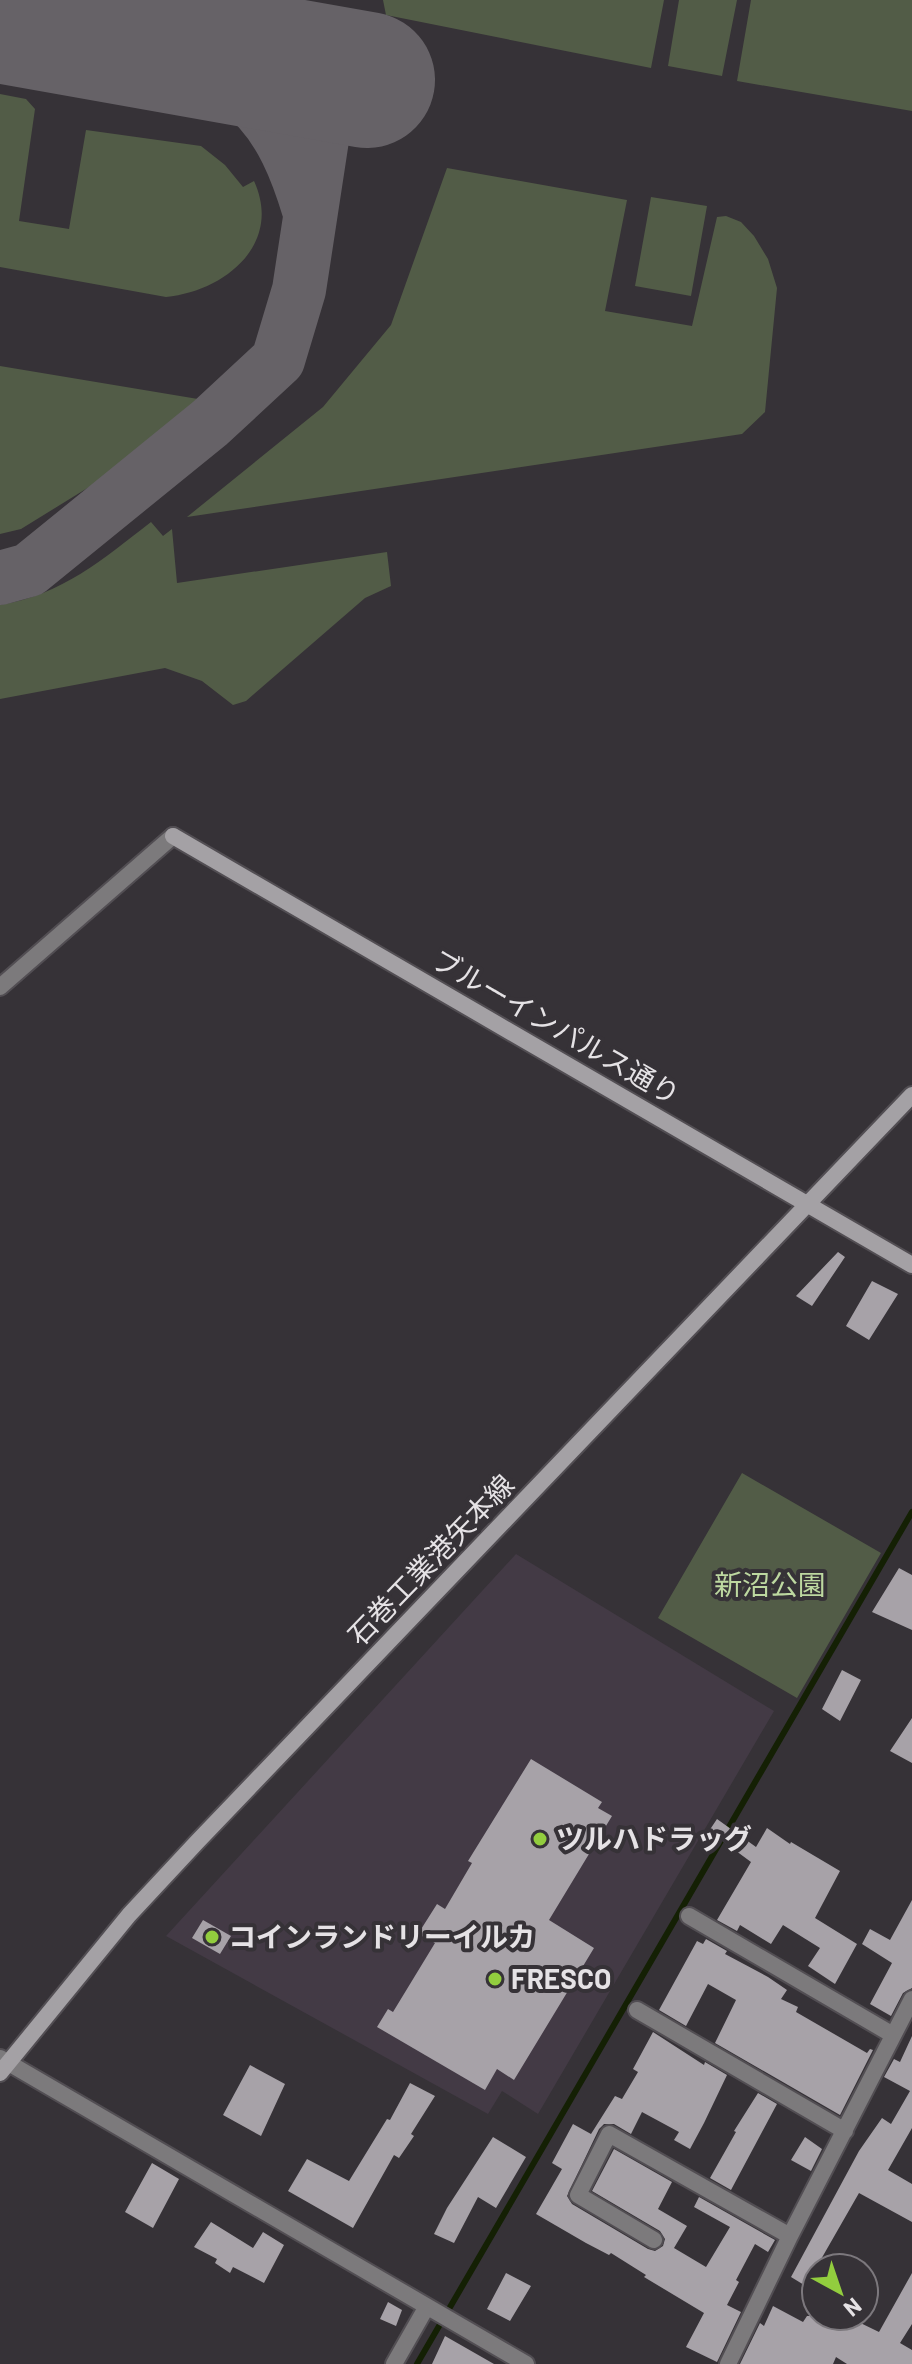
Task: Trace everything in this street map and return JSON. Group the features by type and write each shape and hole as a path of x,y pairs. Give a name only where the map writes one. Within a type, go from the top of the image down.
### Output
{"main road":[{"name":"ブルーインパルス通り","path":"173,836 912,1265"},
{"name":"石巻工業港矢本線","path":"2,2065 129,1915 197,1842 912,1095"}],"street":[{"path":"0,987 173,836"},
{"path":"689,1916 893,2035"},
{"path":"728,2364 912,1999"},
{"path":"637,2010 845,2131"},
{"path":"2,2065 526,2364"},
{"path":"654,2240 578,2195 609,2134 790,2236"},
{"path":"394,2364 431,2310"}],"shaded area":[{"path":"516,1554 774,1711 538,2114 502,2091 488,2114 166,1936"}],"green space":[{"path":"383,0 664,0 651,68 386,15"},
{"path":"679,0 737,0 722,76 668,66"},
{"path":"751,0 912,0 912,111 737,81"},
{"path":"0,94 26,99 35,109 19,221 69,229 86,130 201,146 225,165 243,187 254,181 261,204 261,225 254,244 243,260 209,285 166,297 0,267"},
{"path":"447,168 627,200 605,311 692,326 717,217 726,216 741,222 768,259 777,288 765,412 742,434 187,517 323,407 391,325"},
{"path":"651,197 707,206 691,296 635,286"},
{"path":"0,366 204,400 115,471 21,529 0,534"},
{"path":"151,522 163,536 172,529 177,583 387,552 391,586 365,598 246,701 233,705 202,681 165,668 0,699 0,605 43,593 81,574"},
{"name":"新沼公園","path":"742,1473 881,1553 797,1698 658,1618"}],"building":[{"path":"838,1252 845,1257 812,1306 796,1296"},
{"path":"872,1281 898,1294 869,1340 846,1326"},
{"path":"899,1568 912,1575 912,1630 872,1612"},
{"path":"842,1670 861,1680 840,1721 822,1709"},
{"path":"912,1718 912,1763 890,1751"},
{"name":"FRESCO","path":"531,1759 602,1802 598,1808 612,1816 549,1920 594,1948 514,2080 497,2069 485,2090 377,2027 388,2009 393,2012 435,1943 418,1934 437,1904 445,1909 472,1863 468,1861"},
{"path":"717,1819 756,1847 767,1828 840,1871 815,1918 857,1944 835,1984 808,1966 820,1948 783,1925 771,1944 740,1925 737,1931 717,1920 751,1862 709,1831"},
{"path":"912,1900 912,1988 903,1993 891,2016 870,2004 892,1963 862,1944 870,1929 890,1940"},
{"name":"コインランドリーイルカ","path":"203,1920 231,1936 220,1954 192,1938"},
{"path":"706,1939 727,1951 725,1954 787,1990 781,1999 798,2007 796,2012 867,2053 873,2050 840,2115 715,2043 736,2000 708,1984 686,2026 659,2010 697,1941 703,1944"},
{"path":"653,2032 704,2065 705,2062 727,2075 704,2123 690,2149 674,2140 679,2132 642,2112 631,2134 614,2124 604,2124 567,2196 572,2204 648,2249 655,2251 663,2246 665,2239 660,2231 592,2191 614,2149 672,2182 658,2209 687,2226 674,2248 706,2267 730,2227 694,2207 699,2197 775,2240 768,2252 755,2244 736,2280 739,2282 727,2305 741,2312 717,2362 686,2347 704,2313 611,2253 609,2255 536,2214 562,2169 552,2163 573,2124 591,2134 615,2096 622,2099 638,2072 633,2069"},
{"path":"912,2036 912,2128 888,2170 912,2184 912,2222 859,2193 825,2252 804,2252 859,2151 882,2118 891,2124 910,2091 884,2077 894,2059 900,2062"},
{"path":"250,2065 285,2084 261,2136 223,2115"},
{"path":"410,2083 435,2096 399,2158 394,2155 353,2228 288,2191 307,2159 349,2181 387,2119 390,2120"},
{"path":"758,2093 777,2104 731,2190 710,2178"},
{"path":"493,2137 526,2157 496,2208 478,2197 454,2243 434,2234 447,2208"},
{"path":"805,2137 822,2149 811,2171 791,2160"},
{"path":"152,2163 179,2179 153,2228 125,2212"},
{"path":"211,2222 253,2248 263,2232 284,2245 264,2283 233,2267 230,2273 215,2263 217,2259 194,2247"},
{"path":"800,2260 800,2282 791,2277"},
{"path":"506,2273 531,2286 510,2321 487,2309"},
{"path":"912,2273 912,2324 900,2343 912,2350 912,2364 847,2364 836,2357 833,2364 740,2364 760,2323 764,2326 773,2306 800,2320 800,2332 880,2330"},
{"path":"388,2302 402,2310 396,2326 380,2319"},
{"path":"445,2336 494,2364 432,2364"}],"waterway":[{"path":"417,2364 912,1512"}],"taxiway":[{"path":"167,45 221,77 259,110 287,151 309,210"},
{"path":"0,578 29,570 210,423 278,360 299,290 332,74"}],"runway":[{"path":"0,15 367,80"}],"place":[{"name":"ツルハドラッグ","path":"540,1839"},
{"name":"コインランドリーイルカ","path":"212,1937"},
{"name":"FRESCO","path":"495,1979"}]}
